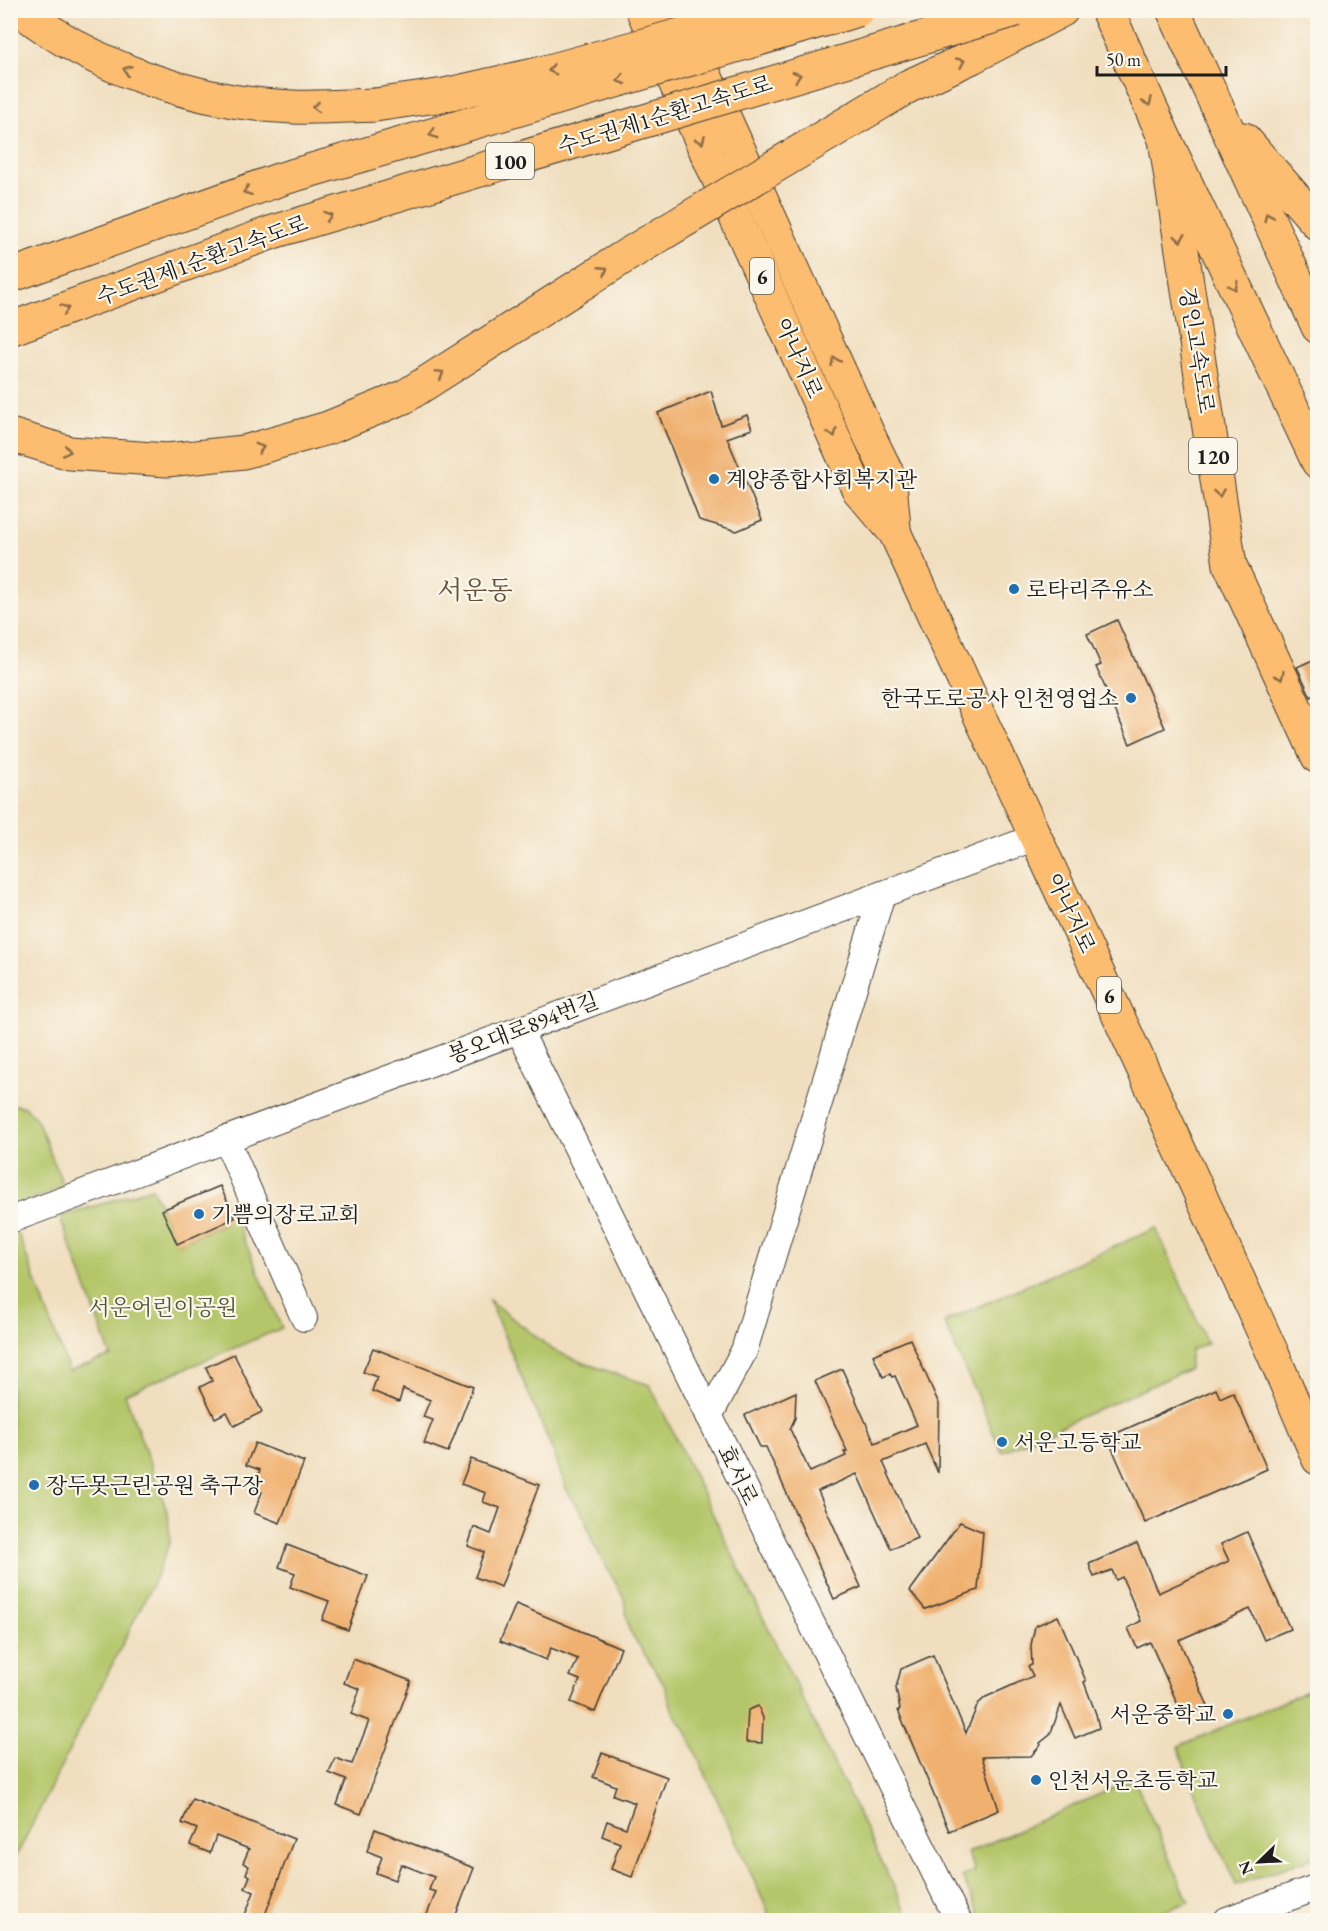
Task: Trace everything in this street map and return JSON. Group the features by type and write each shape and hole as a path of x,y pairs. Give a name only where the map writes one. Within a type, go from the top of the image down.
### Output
{"highway":[{"path":"21,10 96,58 168,85 235,102 293,108 375,105 444,95 538,74 771,10"},
{"name":"수도권제1순환고속도로","path":"10,276 281,179 858,10"},
{"name":"수도권제1순환고속도로","path":"10,329 273,232 1016,10"},
{"path":"10,435 69,453 167,460 244,452 328,428 404,397 627,255 907,87 972,57 1062,10"},
{"name":"경인고속도로","path":"1107,10 1317,462"},
{"path":"1173,10 1317,327"},
{"path":"1220,112 1317,224"},
{"name":"경인고속도로","path":"1165,139 1230,565 1317,757"}],"main road":[{"name":"아나지로","path":"642,10 858,490 895,532 1273,1354 1317,1459"},
{"name":"아나지로","path":"676,10 890,478 895,532"}],"street":[{"name":"봉오대로894번길","path":"10,1220 1036,837"},
{"path":"709,1416 744,1351 882,894"},
{"name":"효서로","path":"519,1030 958,1920"},
{"path":"226,1139 304,1318"},
{"path":"1227,1920 1317,1887"}],"green space":[{"path":"11,1104 25,1107 37,1120 64,1187 11,1208"},
{"name":"서운어린이공원","path":"152,1188 178,1244 235,1218 282,1328 125,1394 168,1514 170,1541 156,1577 11,1867 11,1236 18,1233 69,1371 111,1356 60,1217"},
{"path":"1156,1228 1207,1343 1191,1350 1189,1369 1002,1452 944,1322"},
{"path":"489,1300 553,1350 650,1385 910,1920 772,1920 685,1729 673,1712 665,1686 629,1630 624,1598 592,1541 585,1518 566,1489 555,1456"},
{"path":"1317,1687 1317,1856 1236,1885 1186,1772 1179,1746"},
{"path":"1134,1779 1189,1902 1138,1920 982,1920 962,1877 975,1871 967,1853"}],"building":[{"name":"계양종합사회복지관","path":"711,391 721,425 747,415 752,429 727,438 762,520 737,531 699,520 658,413"},
{"name":"한국도로공사 인천영업소","path":"1117,620 1165,728 1130,744 1096,667 1101,665 1087,634"},
{"path":"1317,658 1317,694 1311,697 1297,667"},
{"name":"기쁨의장로교회","path":"220,1186 235,1218 177,1244 162,1210"},
{"path":"910,1339 939,1404 938,1473 925,1444 883,1462 917,1538 891,1549 857,1474 818,1491 861,1587 834,1599 766,1447 760,1447 745,1415 796,1392 795,1418 790,1429 810,1472 846,1456 844,1452 847,1451 815,1381 842,1369 875,1443 917,1425 895,1376 892,1377 890,1374 883,1377 873,1355"},
{"path":"373,1348 473,1387 448,1452 424,1443 433,1420 423,1417 430,1400 403,1389 399,1402 372,1391 377,1377 363,1372"},
{"path":"234,1354 262,1412 234,1426 227,1412 215,1418 200,1387 212,1381 206,1367"},
{"path":"1216,1389 1220,1398 1233,1392 1267,1469 1145,1523 1111,1446 1121,1442 1117,1433"},
{"path":"255,1443 304,1462 280,1523 254,1513 262,1492 253,1489 260,1470 246,1465"},
{"path":"471,1459 539,1485 501,1587 475,1577 484,1552 468,1546 474,1527 491,1534 500,1508 483,1502 486,1493 461,1484"},
{"path":"960,1522 983,1532 978,1590 925,1609 910,1591"},
{"path":"1247,1532 1290,1629 1264,1640 1250,1609 1179,1640 1208,1706 1183,1716 1150,1642 1137,1648 1128,1628 1141,1621 1122,1577 1116,1580 1112,1570 1094,1577 1089,1564 1137,1543 1158,1593 1229,1561 1221,1544"},
{"path":"287,1545 368,1576 348,1630 322,1620 329,1601 290,1587 295,1573 279,1567"},
{"path":"516,1604 621,1648 595,1712 571,1702 580,1680 570,1676 578,1659 551,1648 546,1660 500,1641"},
{"path":"1058,1616 1086,1681 1084,1682 1099,1728 1075,1738 1061,1705 1050,1735 1040,1743 1041,1745 1031,1756 982,1757 999,1810 949,1831 898,1710 900,1709 896,1688 901,1669 933,1655 966,1733 978,1704 986,1697 1033,1676 1028,1666 1032,1665 1031,1645 1035,1626"},
{"path":"353,1659 411,1681 361,1814 337,1805 346,1780 329,1773 335,1758 352,1764 369,1721 351,1714 360,1689 344,1683"},
{"path":"758,1706 763,1718 762,1743 746,1742 748,1710"},
{"path":"602,1753 667,1777 632,1877 611,1869 620,1843 602,1836 607,1821 626,1828 635,1803 613,1795 616,1786 593,1777"},
{"path":"192,1799 294,1839 263,1920 243,1920 254,1892 245,1888 250,1876 246,1874 249,1866 243,1863 249,1849 216,1836 210,1853 190,1845 197,1829 182,1823"},
{"path":"375,1829 474,1868 454,1920 436,1920 426,1917 436,1892 429,1890 434,1877 401,1864 395,1880 376,1873 382,1857 367,1851"}],"place":[{"name":"계양종합사회복지관","path":"714,479"},
{"name":"로타리주유소","path":"1014,589"},
{"name":"한국도로공사 인천영업소","path":"1131,698"},
{"name":"기쁨의장로교회","path":"199,1214"},
{"name":"서운고등학교","path":"1002,1442"},
{"name":"장두못근린공원 축구장","path":"34,1485"},
{"name":"서운중학교","path":"1228,1714"},
{"name":"인천서운초등학교","path":"1036,1780"}],"district":[{"name":"서운동","path":"475,590"}]}
